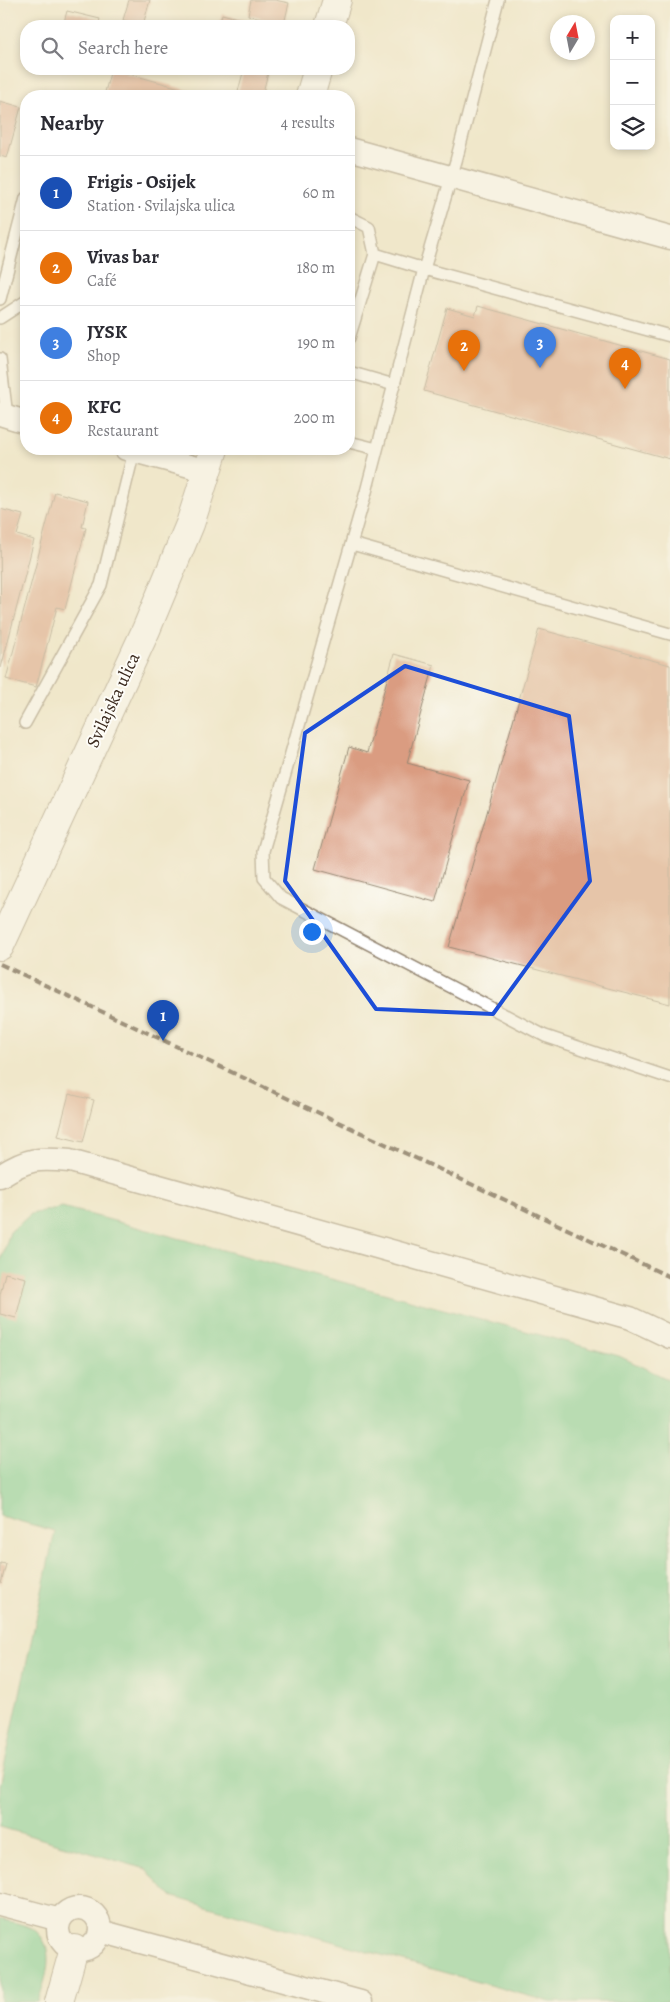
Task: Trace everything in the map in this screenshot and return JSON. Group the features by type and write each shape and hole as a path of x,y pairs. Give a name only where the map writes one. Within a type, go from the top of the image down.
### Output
{"main road":[{"path":"332,20 337,0"},
{"path":"312,90 316,75"},
{"name":"Svilajska ulica","path":"0,946 146,630 190,524 211,460"},
{"path":"59,2002 74,1949"}],"street":[{"path":"355,151 670,238"},
{"path":"170,455 211,460"},
{"path":"0,1176 19,1163 42,1158 70,1161 630,1318 670,1337"},
{"path":"0,1904 60,1920"},
{"path":"82,1908 93,1913 100,1924 100,1931 96,1942 80,1950 63,1943 58,1926 60,1920 69,1911 82,1908"},
{"path":"100,1931 361,2002"}],"lane":[{"path":"498,0 352,544 263,851 264,878 282,898 544,1036 670,1078"},
{"path":"355,220 369,227 375,254 355,319"},
{"path":"0,299 20,221"},
{"path":"375,254 424,270 670,336"},
{"path":"0,318 20,305"},
{"path":"0,359 11,417"},
{"path":"355,374 394,386"},
{"path":"355,444 377,449"},
{"path":"25,723 101,585 129,455"},
{"path":"352,544 670,634"}],"highlighted area":[{"path":"405,666 569,716 590,881 493,1014 376,1009 285,881 305,733"}],"green space":[{"path":"62,1207 619,1356 670,1380 670,2002 550,2002 170,1896 146,1869 0,1827 0,1786 55,1531 0,1516 0,1263 10,1232 31,1214"},
{"path":"0,1919 29,1927 37,1932 47,1948 48,1966 38,2002 0,2002"}],"building":[{"path":"129,0 150,0 144,20 123,20"},
{"path":"251,0 275,0 289,3 285,20 268,20 248,15"},
{"path":"67,11 100,19 100,20 65,20"},
{"path":"222,14 245,20 220,20"},
{"path":"109,75 133,75 187,90 106,90"},
{"path":"242,75 267,75 264,90 238,90"},
{"path":"0,101 20,107 20,111 7,158 0,156"},
{"path":"478,306 670,359 670,459 424,391 447,308 475,316"},
{"path":"55,492 88,501 82,527 86,528 65,609 57,607 36,687 6,679"},
{"path":"0,509 23,515 17,535 34,540 1,668"},
{"path":"539,629 670,665 670,1004 449,947"},
{"path":"394,654 434,665 407,763 469,780 435,902 315,869 349,747 367,753"},
{"path":"69,1094 94,1100 83,1142 58,1136"},
{"path":"5,1273 26,1278 16,1318 0,1314 0,1295"},
{"path":"0,1563 6,1564 1,1584 0,1584"}],"railway":[{"path":"0,964 670,1277"}],"place":[{"name":"JYSK","path":"540,368"},
{"name":"Vivas bar","path":"464,371"},
{"name":"KFC","path":"625,389"},
{"name":"Frigis - Osijek","path":"163,1041"}]}
